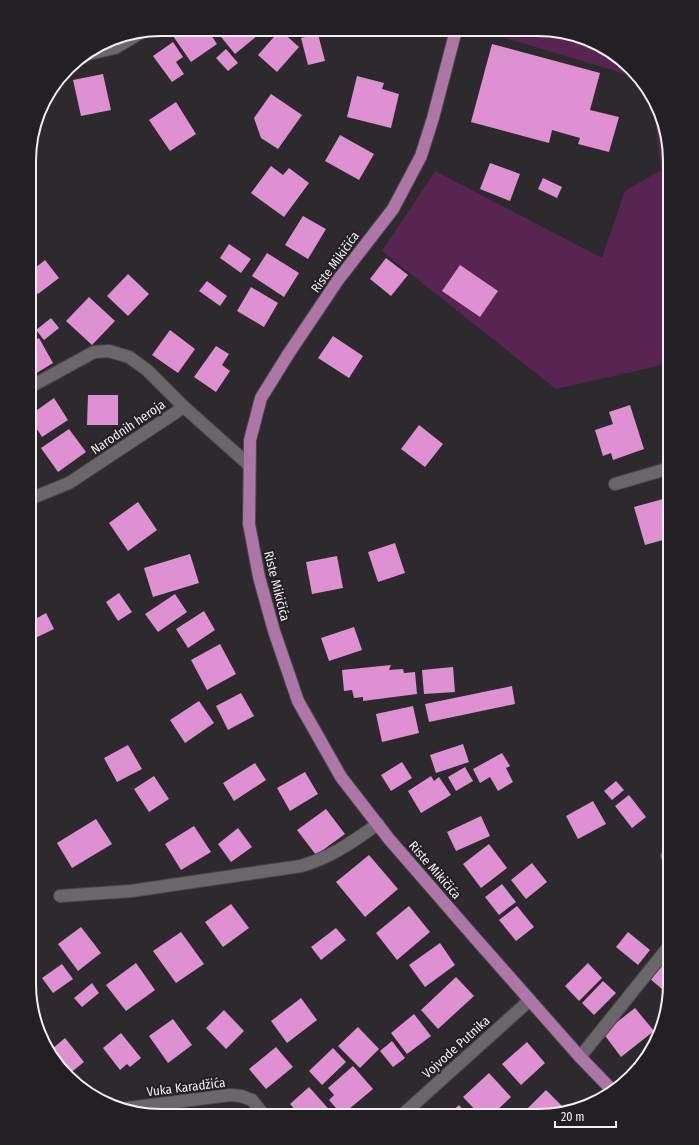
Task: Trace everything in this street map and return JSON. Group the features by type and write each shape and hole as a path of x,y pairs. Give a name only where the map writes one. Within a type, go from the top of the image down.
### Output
{"main road":[{"name":"Riste Mikičića","path":"454,36 433,118 421,156 393,209 338,280 261,398 250,440 250,524 259,577 274,631 298,701 341,777 389,839 580,1057 609,1087"}],"street":[{"path":"103,51 115,48 126,41"},
{"path":"36,384 94,352 109,351 129,357 147,370 184,407"},
{"name":"Narodnih heroja","path":"36,496 69,483 184,407 249,465"},
{"path":"615,484 663,470"},
{"path":"60,896 131,891 301,866 318,861 344,848 378,824"},
{"path":"580,1057 663,954"},
{"name":"Vojvode Putnika","path":"409,1109 530,1000"},
{"name":"Vuka Karadžića","path":"138,1107 230,1095 241,1096 252,1100 259,1109"}],"shaded area":[{"path":"499,36 538,36 570,40 600,53 614,62 627,74"},
{"path":"655,118 661,137 663,161 663,365 556,389 382,251 435,171 602,258 625,191 661,170"}],"building":[{"path":"173,36 212,36 217,44 191,62"},
{"path":"220,36 257,36 235,54"},
{"path":"275,36 287,36 299,47 277,72 258,55"},
{"path":"319,36 325,61 308,65 301,38"},
{"path":"173,42 183,57 176,62 184,74 172,82 153,56"},
{"path":"492,44 600,73 590,110 619,117 609,152 578,144 580,138 552,130 549,143 471,122"},
{"path":"226,49 238,63 228,71 216,58"},
{"path":"103,74 111,110 81,116 73,80"},
{"path":"357,76 384,83 382,89 399,94 391,128 347,117"},
{"path":"271,94 302,115 278,149 261,138 254,118"},
{"path":"176,102 196,134 170,151 149,120"},
{"path":"340,135 374,154 359,180 325,161"},
{"path":"490,163 520,174 510,201 480,189"},
{"path":"271,166 283,175 289,168 309,183 284,217 251,193"},
{"path":"543,178 562,187 557,198 538,189"},
{"path":"303,216 326,229 308,259 285,245"},
{"path":"229,244 251,259 241,273 220,258"},
{"path":"267,253 299,273 284,297 252,276"},
{"path":"386,258 408,275 391,296 370,279"},
{"path":"45,260 59,278 38,294 36,292 36,267"},
{"path":"460,265 498,291 480,317 442,291"},
{"path":"128,274 149,294 128,316 107,296"},
{"path":"207,281 227,296 220,306 199,291"},
{"path":"251,287 278,303 264,327 237,311"},
{"path":"89,297 115,321 92,345 66,321"},
{"path":"51,318 59,328 44,340 36,330"},
{"path":"170,330 195,349 178,373 152,355"},
{"path":"333,336 363,356 349,378 318,358"},
{"path":"39,338 53,363 36,373 36,340"},
{"path":"216,346 229,354 222,365 230,371 216,392 194,377"},
{"path":"88,395 118,395 118,425 87,425"},
{"path":"54,398 68,420 42,437 36,428 36,411"},
{"path":"630,405 644,449 613,460 611,453 603,456 595,430 613,424 609,412"},
{"path":"419,425 443,444 425,467 401,449"},
{"path":"69,429 86,452 58,472 41,448"},
{"path":"663,499 663,540 645,545 634,507"},
{"path":"138,502 157,530 128,551 109,523"},
{"path":"395,543 405,573 378,582 368,552"},
{"path":"190,554 199,583 153,597 144,568"},
{"path":"337,556 343,588 312,594 306,562"},
{"path":"119,593 132,612 118,621 106,602"},
{"path":"175,594 187,612 158,632 145,614"},
{"path":"204,611 215,630 188,648 176,629"},
{"path":"46,613 54,629 36,638 36,616 37,618"},
{"path":"354,627 362,650 329,661 321,638"},
{"path":"220,644 236,674 207,690 191,660"},
{"path":"391,665 389,670 403,669 404,673 415,672 417,694 363,701 363,697 354,698 352,690 344,691 342,670"},
{"path":"453,667 455,692 424,694 422,670"},
{"path":"512,686 515,704 429,722 425,704"},
{"path":"241,693 254,716 228,730 216,706"},
{"path":"199,701 214,723 185,743 170,720"},
{"path":"413,706 419,733 382,742 376,714"},
{"path":"463,744 469,762 436,773 430,755"},
{"path":"128,745 142,769 117,782 104,758"},
{"path":"502,753 510,766 506,768 513,782 498,791 490,777 480,783 473,769"},
{"path":"402,762 412,778 391,791 381,775"},
{"path":"255,763 266,780 234,801 223,783"},
{"path":"465,767 473,781 456,791 448,777"},
{"path":"305,772 318,794 290,811 277,788"},
{"path":"154,776 169,799 149,812 134,789"},
{"path":"431,776 434,781 439,777 451,795 421,813 408,791"},
{"path":"616,781 624,790 612,800 604,791"},
{"path":"629,795 646,817 632,828 615,806"},
{"path":"593,801 606,824 578,839 566,816"},
{"path":"326,809 345,834 316,855 297,830"},
{"path":"481,816 490,836 456,851 447,832"},
{"path":"96,819 112,844 72,868 57,843"},
{"path":"194,826 211,852 181,870 165,844"},
{"path":"238,828 252,847 231,862 218,844"},
{"path":"489,844 507,868 481,888 463,864"},
{"path":"369,855 398,889 365,917 336,882"},
{"path":"532,863 547,882 526,899 511,880"},
{"path":"502,884 516,902 499,915 485,897"},
{"path":"231,904 249,928 223,947 205,922"},
{"path":"409,906 430,932 397,960 376,933"},
{"path":"517,906 534,927 516,941 499,920"},
{"path":"81,927 101,953 78,971 58,944"},
{"path":"336,928 346,940 321,960 311,947"},
{"path":"181,932 204,964 176,983 153,951"},
{"path":"628,932 650,950 638,965 616,947"},
{"path":"440,943 455,965 425,987 409,965"},
{"path":"663,962 663,990 649,978"},
{"path":"136,963 155,990 126,1011 106,985"},
{"path":"588,963 602,978 579,1001 565,986"},
{"path":"62,964 73,979 53,993 42,978"},
{"path":"456,977 474,996 438,1029 421,1010"},
{"path":"603,981 616,993 594,1015 582,1003"},
{"path":"92,983 99,993 82,1007 74,998"},
{"path":"301,998 317,1020 287,1043 271,1021"},
{"path":"635,1008 653,1030 621,1057 603,1033"},
{"path":"224,1010 244,1031 226,1049 206,1028"},
{"path":"414,1014 431,1036 407,1054 391,1033"},
{"path":"173,1019 192,1045 168,1063 149,1036"},
{"path":"358,1027 379,1049 360,1068 338,1046"},
{"path":"121,1033 141,1058 130,1067 127,1064 120,1070 103,1048"},
{"path":"65,1038 84,1062 72,1071 62,1060 54,1047"},
{"path":"392,1041 405,1058 393,1067 380,1051"},
{"path":"527,1042 545,1063 521,1085 502,1064"},
{"path":"276,1047 293,1067 266,1089 249,1069"},
{"path":"333,1048 346,1062 322,1085 309,1071"},
{"path":"353,1066 373,1089 349,1109 337,1109 329,1100 334,1095 328,1088"},
{"path":"489,1073 511,1097 498,1109 474,1109 463,1097"},
{"path":"309,1087 329,1109 295,1109 290,1104"},
{"path":"546,1090 563,1107 546,1109 527,1109"},
{"path":"459,1105 462,1109 455,1109"}]}
